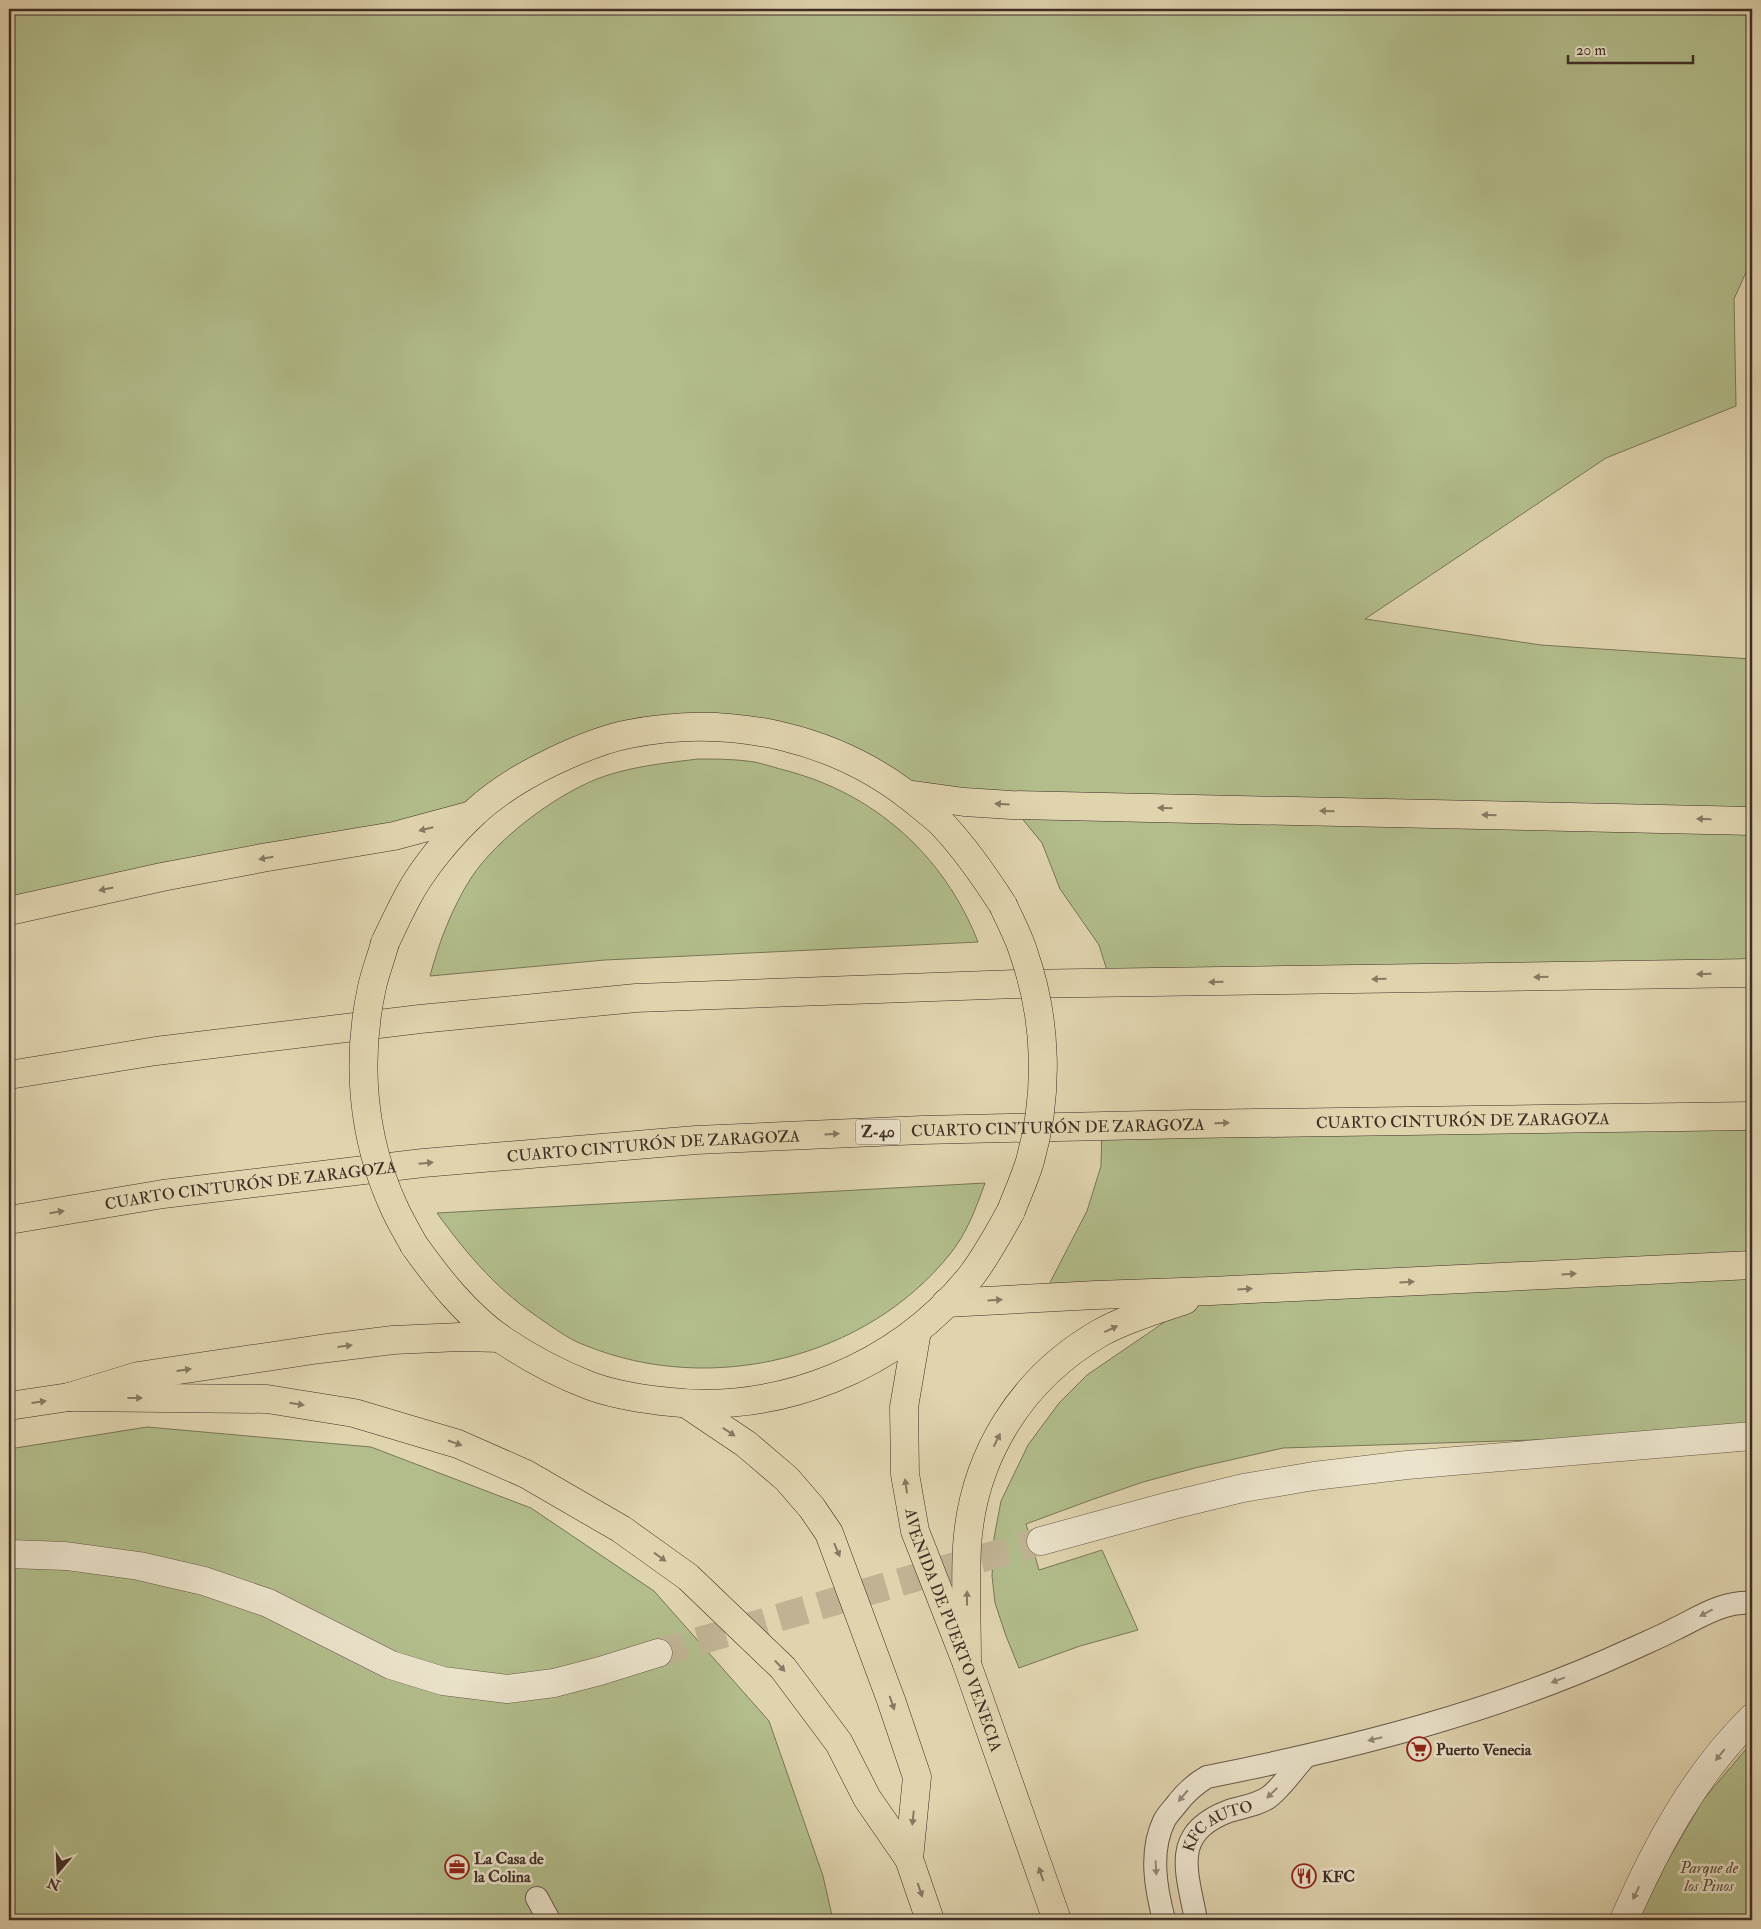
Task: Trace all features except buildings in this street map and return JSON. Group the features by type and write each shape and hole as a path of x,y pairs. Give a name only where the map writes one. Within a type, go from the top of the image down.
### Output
{"main road":[{"path":"681,726 734,727 787,737 838,754 872,771 906,794 950,833 976,863 1002,905 1024,954 1038,1004 1044,1057 1041,1110 1030,1162 1011,1211 993,1245 977,1268 946,1304 917,1331 865,1364 809,1388 749,1402 688,1405 638,1399 589,1385 542,1365 500,1338 468,1310 439,1279 414,1245 393,1206 377,1163 367,1120 363,1075 364,1030 372,986 385,943 407,896 437,853 472,815 504,789 528,773 577,750 628,734 681,726"},
{"path":"906,794 964,802 1010,805 1752,820"},
{"path":"9,911 172,875 394,836 472,815"},
{"path":"9,1075 156,1051 401,1021 636,998 1016,984 1752,973"},
{"name":"CUARTO CINTURÓN DE ZARAGOZA","path":"9,1220 163,1194 423,1163 696,1140 998,1128 1752,1116"},
{"path":"946,1304 1096,1295 1752,1265"},
{"path":"967,1664 967,1546 971,1514 990,1452 1005,1424 1021,1401 1044,1374 1071,1352 1102,1333 1132,1319 1211,1291"},
{"name":"AVENIDA DE PUERTO VENECIA","path":"917,1331 904,1407 906,1488 916,1531 967,1664 1057,1920"},
{"path":"9,1406 69,1397 138,1376 320,1349 393,1340 460,1337 500,1338"},
{"path":"69,1397 267,1400 354,1413 458,1444 526,1474 621,1529 688,1577 783,1668 839,1743 867,1798 909,1859 930,1920"},
{"path":"688,1405 746,1444 787,1479 829,1533 888,1690 917,1777 909,1859"}],"street":[{"path":"1041,1541 1172,1505 1243,1488 1314,1476 1407,1465 1752,1436"},
{"path":"9,1554 66,1556 139,1566 204,1580 268,1603 391,1665 443,1681 507,1689 554,1683 658,1653"},
{"path":"1624,1920 1654,1854 1678,1813 1702,1777 1752,1718"}],"lane":[{"path":"1164,1920 1155,1867 1156,1847 1164,1821 1184,1794 1194,1785 1207,1778 1305,1757 1422,1727 1492,1705 1608,1660 1717,1608 1734,1603 1752,1603"},
{"name":"KFC AUTO","path":"1196,1920 1186,1855 1189,1843 1197,1830 1208,1821 1269,1797 1305,1757"},
{"path":"537,1898 549,1920"}],"green space":[{"path":"9,9 1752,9 1752,259 1734,299 1736,406 1606,458 1365,619 1541,645 1752,659 1752,973 1111,983 1099,945 1060,889 1042,843 1011,805 964,802 787,737 628,734 472,815 9,911"},
{"path":"698,759 729,759 761,763 817,780 848,794 876,812 902,832 925,855 946,882 964,911 978,942 605,960 430,976 447,926 464,889 482,863 513,832 550,804 587,783 639,767"},
{"path":"1752,1116 1752,1433 1283,1448 1143,1482 1026,1524 1039,1570 1102,1550 1138,1630 1080,1646 1019,1668 995,1603 992,1576 994,1538 1001,1501 1028,1445 1059,1403 1087,1375 1210,1291 1042,1298 1087,1211 1101,1166 1102,1126"},
{"path":"985,1183 966,1229 950,1254 915,1290 875,1320 831,1342 784,1358 734,1367 684,1367 635,1361 576,1341 528,1310 498,1285 461,1245 437,1213"},
{"path":"147,1427 371,1447 531,1508 654,1591 769,1721 823,1876 833,1920 9,1920 9,1449"},
{"name":"Parque de los Pinos","path":"1752,1742 1752,1920 1639,1920 1667,1862 1703,1800"}],"tunnel":[{"path":"658,1653 1041,1541"}],"place":[{"name":"Puerto Venecia","path":"1419,1749"},
{"name":"La Casa de la Colina","path":"457,1867"},
{"name":"KFC","path":"1304,1876"}]}
